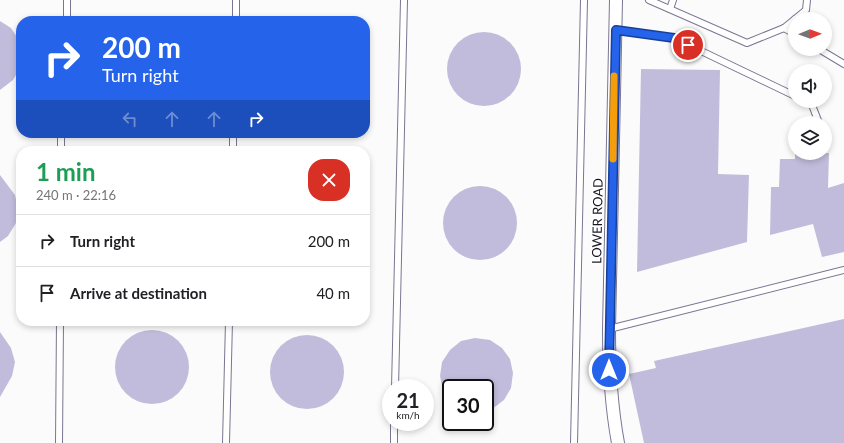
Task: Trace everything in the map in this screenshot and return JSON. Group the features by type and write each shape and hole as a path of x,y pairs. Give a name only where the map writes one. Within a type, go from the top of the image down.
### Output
{"street":[{"name":"LOWER ROAD","path":"616,0 609,329 611,399 618,443"}],"lane":[{"path":"67,0 67,16"},
{"path":"236,0 236,16"},
{"path":"395,379 404,0"},
{"path":"574,443 584,0"},
{"path":"649,0 747,43 784,28 788,25"},
{"path":"670,9 673,0"},
{"path":"804,12 806,10 808,0"},
{"path":"784,28 788,30"},
{"path":"616,30 674,38 788,93"},
{"path":"831,56 844,64"},
{"path":"609,329 844,270"},
{"path":"59,443 60,326"},
{"path":"226,443 229,326"},
{"path":"394,431 394,443"}],"building":[{"path":"0,21 11,28 16,36 16,75 13,80 0,90"},
{"path":"484,32 498,35 510,43 518,55 521,69 518,83 510,95 498,103 484,106 470,103 458,95 450,83 447,69 450,55 458,43 470,35"},
{"path":"641,69 720,70 718,174 749,175 747,242 637,272"},
{"path":"780,159 829,160 828,188 844,183 844,252 822,257 813,224 770,235 771,187 779,187"},
{"path":"0,175 15,195 16,223 8,236 0,242"},
{"path":"480,186 494,189 506,197 514,209 517,223 514,237 506,249 494,257 480,260 466,257 454,249 446,237 443,223 446,209 454,197 466,189"},
{"path":"844,319 844,443 644,443 629,374 656,368 654,361"},
{"path":"152,330 166,333 178,341 186,353 189,367 186,381 178,393 166,401 152,404 138,401 126,393 118,381 115,367 118,353 126,341 138,333"},
{"path":"0,332 11,348 15,362 12,376 0,397"},
{"path":"307,335 321,338 333,346 341,358 344,372 341,386 333,398 321,406 307,409 293,406 281,398 273,386 270,372 273,358 281,346 293,338"},
{"path":"475,338 490,340 502,348 510,359 513,373 511,388 504,400 494,408 494,379 442,379 442,386 440,376 442,362 450,350 461,341"}],"slow traffic":[{"path":"613,159 614,76"}],"route":[{"path":"609,370 616,30 674,38 688,45"}]}
